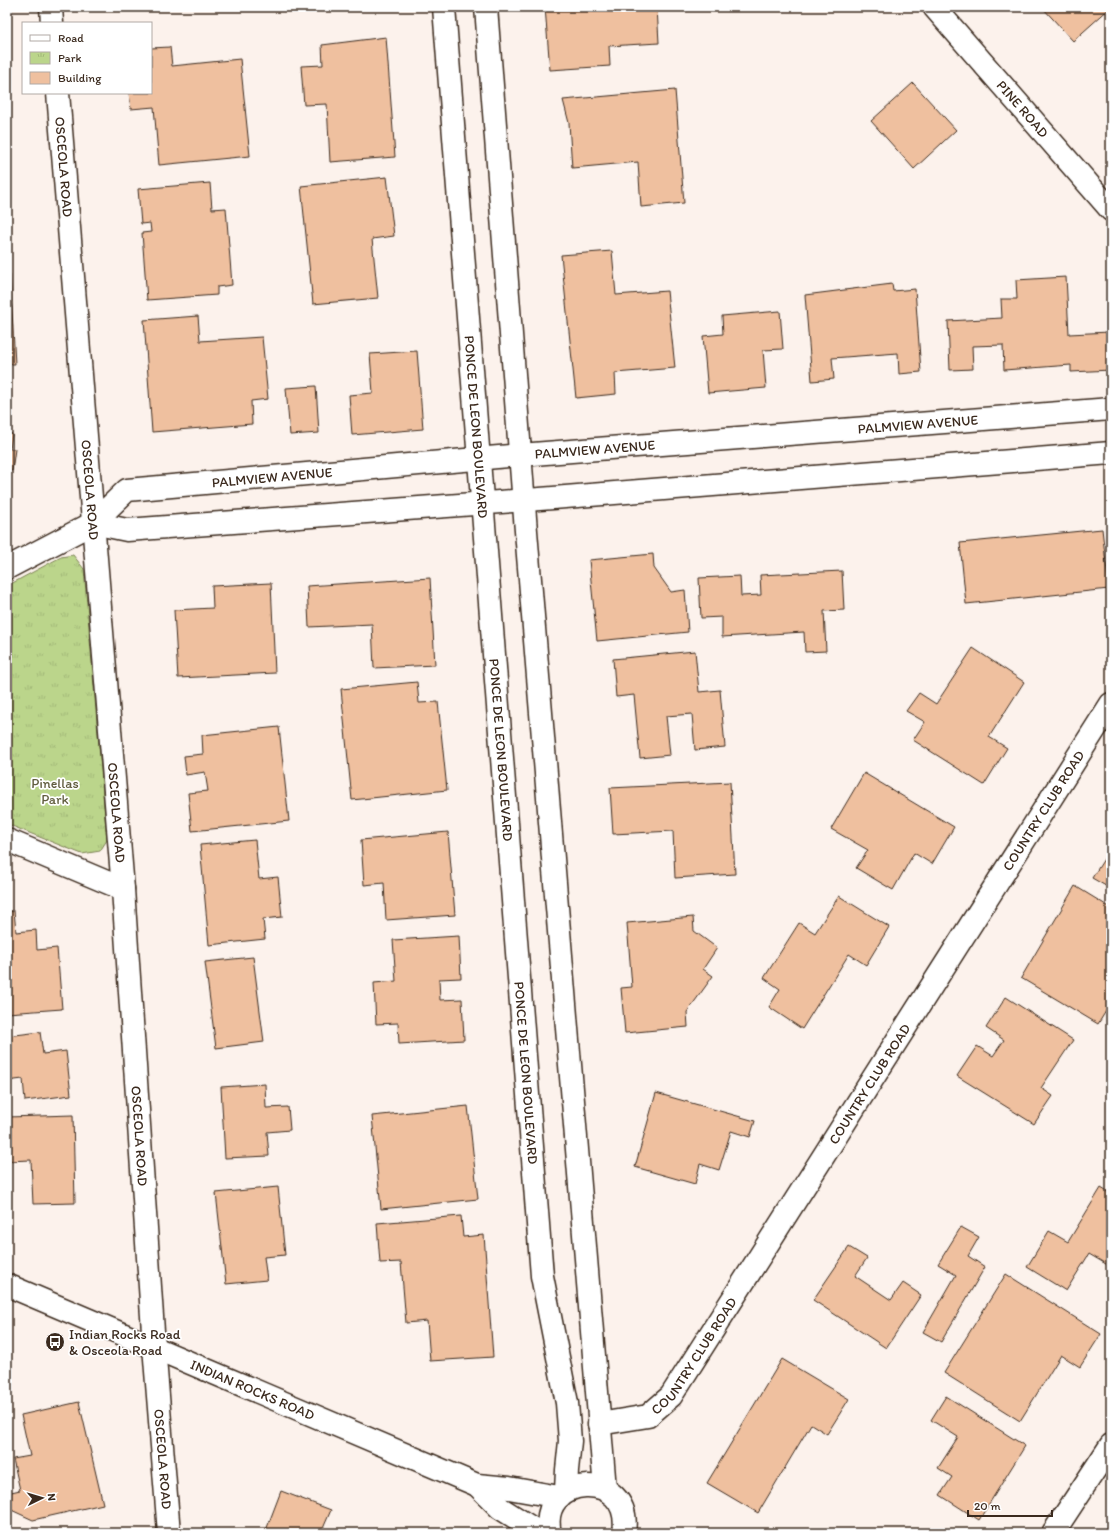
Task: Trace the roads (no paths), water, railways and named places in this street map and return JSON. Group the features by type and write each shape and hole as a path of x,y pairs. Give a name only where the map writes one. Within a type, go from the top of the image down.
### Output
{"street":[{"path":"51,7 52,22"},
{"name":"PONCE DE LEON BOULEVARD","path":"444,7 542,1276 567,1403 570,1441 562,1494"},
{"path":"486,7 520,455 605,1490"},
{"name":"PINE ROAD","path":"934,7 1111,210"},
{"name":"OSCEOLA ROAD","path":"58,94 123,889 154,1346 169,1533"},
{"name":"PALMVIEW AVENUE","path":"7,568 93,523 127,490 520,455 1111,409"},
{"path":"93,523 127,530 1111,453"},
{"name":"COUNTRY CLUB ROAD","path":"599,1424 648,1416 671,1396 1111,704"},
{"path":"7,840 123,889"},
{"name":"INDIAN ROCKS ROAD","path":"7,1285 154,1346 477,1485 562,1494"},
{"path":"1053,1533 1111,1445"},
{"name":"INDIAN ROCKS ROAD","path":"477,1485 500,1508 540,1533"},
{"path":"550,1533 548,1522 550,1513 562,1494 575,1487 586,1485 596,1486 613,1496 620,1504 624,1514 627,1530"}],"place":[{"name":"Indian Rocks Road & Osceola Road","path":"55,1342"}],"park label":[{"name":"Pinellas Park","path":"55,792"}]}
